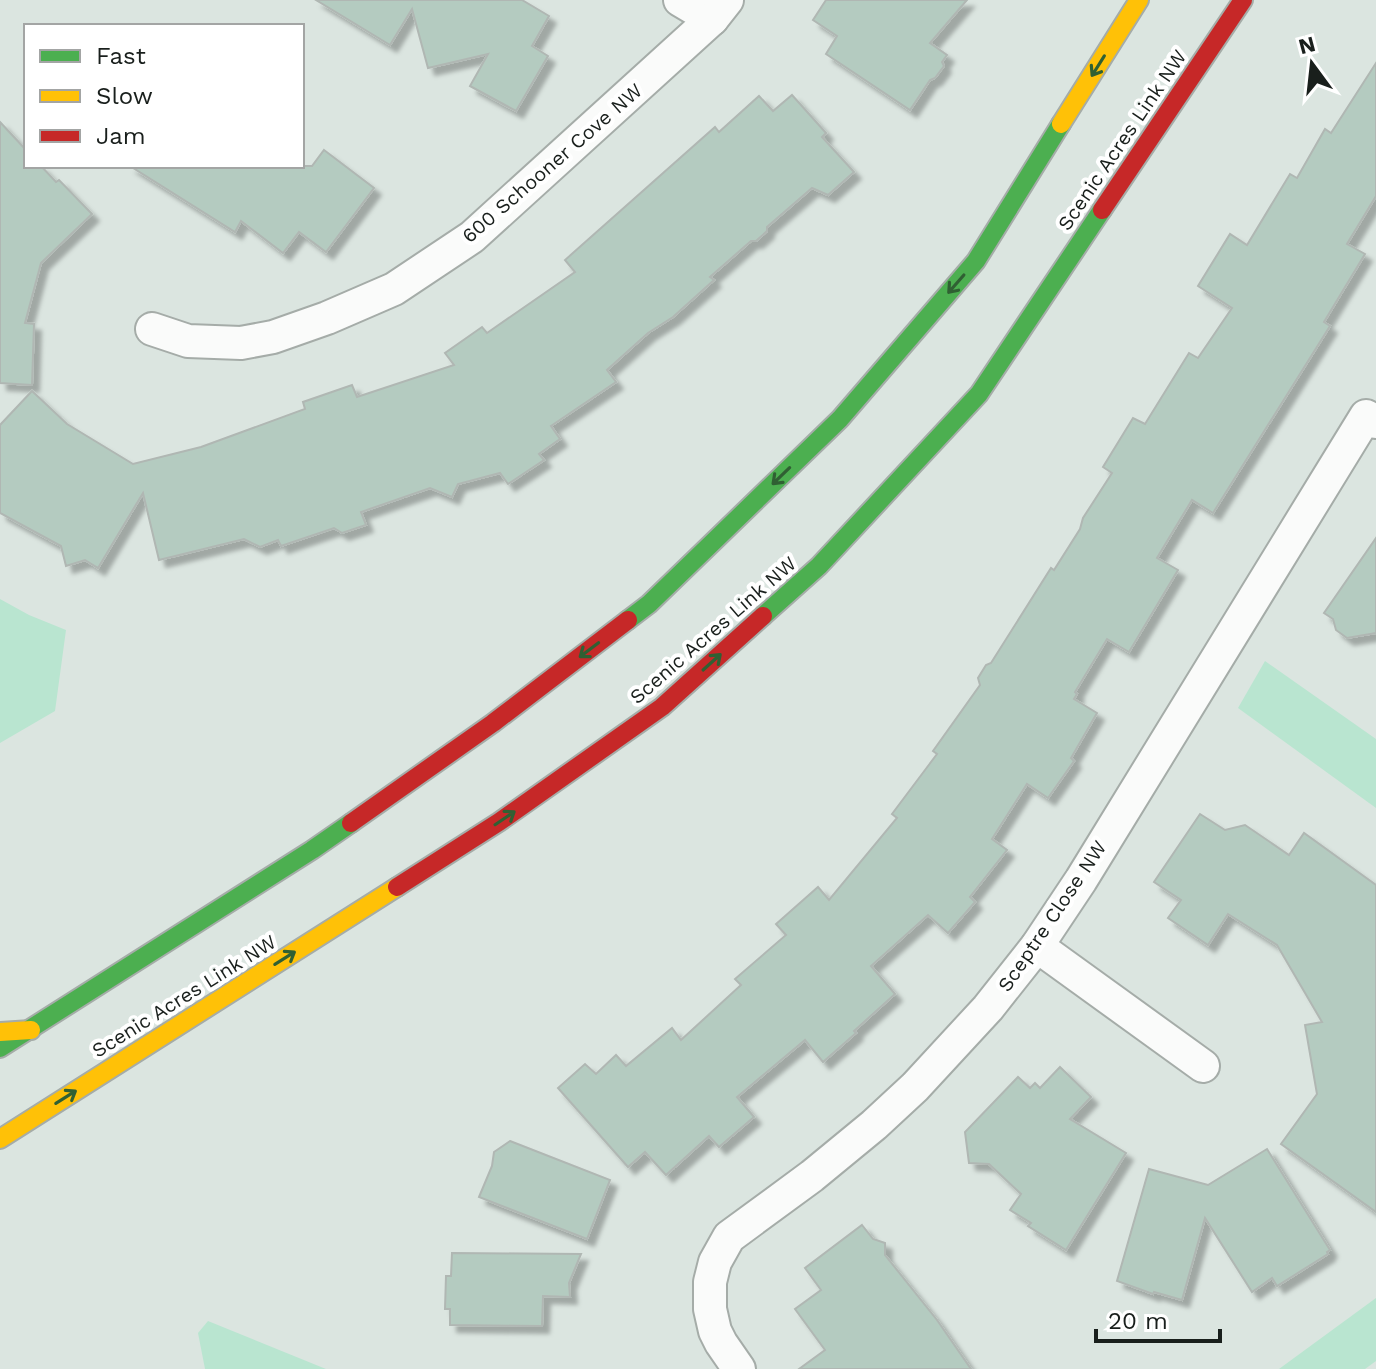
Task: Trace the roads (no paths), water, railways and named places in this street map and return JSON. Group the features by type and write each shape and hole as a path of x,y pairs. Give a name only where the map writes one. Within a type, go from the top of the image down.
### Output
{"main road":[{"path":"0,1048 312,850 493,723 649,604 840,419 976,261 1139,0"},
{"name":"Scenic Acres Link NW","path":"0,1139 499,822 662,707 819,566 979,394 1243,0"},
{"path":"0,1032 31,1030"}],"street":[{"path":"680,0 720,10"},
{"name":"600 Schooner Cove NW","path":"152,329 188,341 241,343 273,337 327,318 394,289 472,237 720,10"},
{"name":"Sceptre Close NW","path":"739,1369 715,1331 710,1309 710,1282 715,1262 729,1237 812,1176 915,1087 988,1008 1037,946 1373,412"},
{"path":"1037,946 1203,1066"}]}
